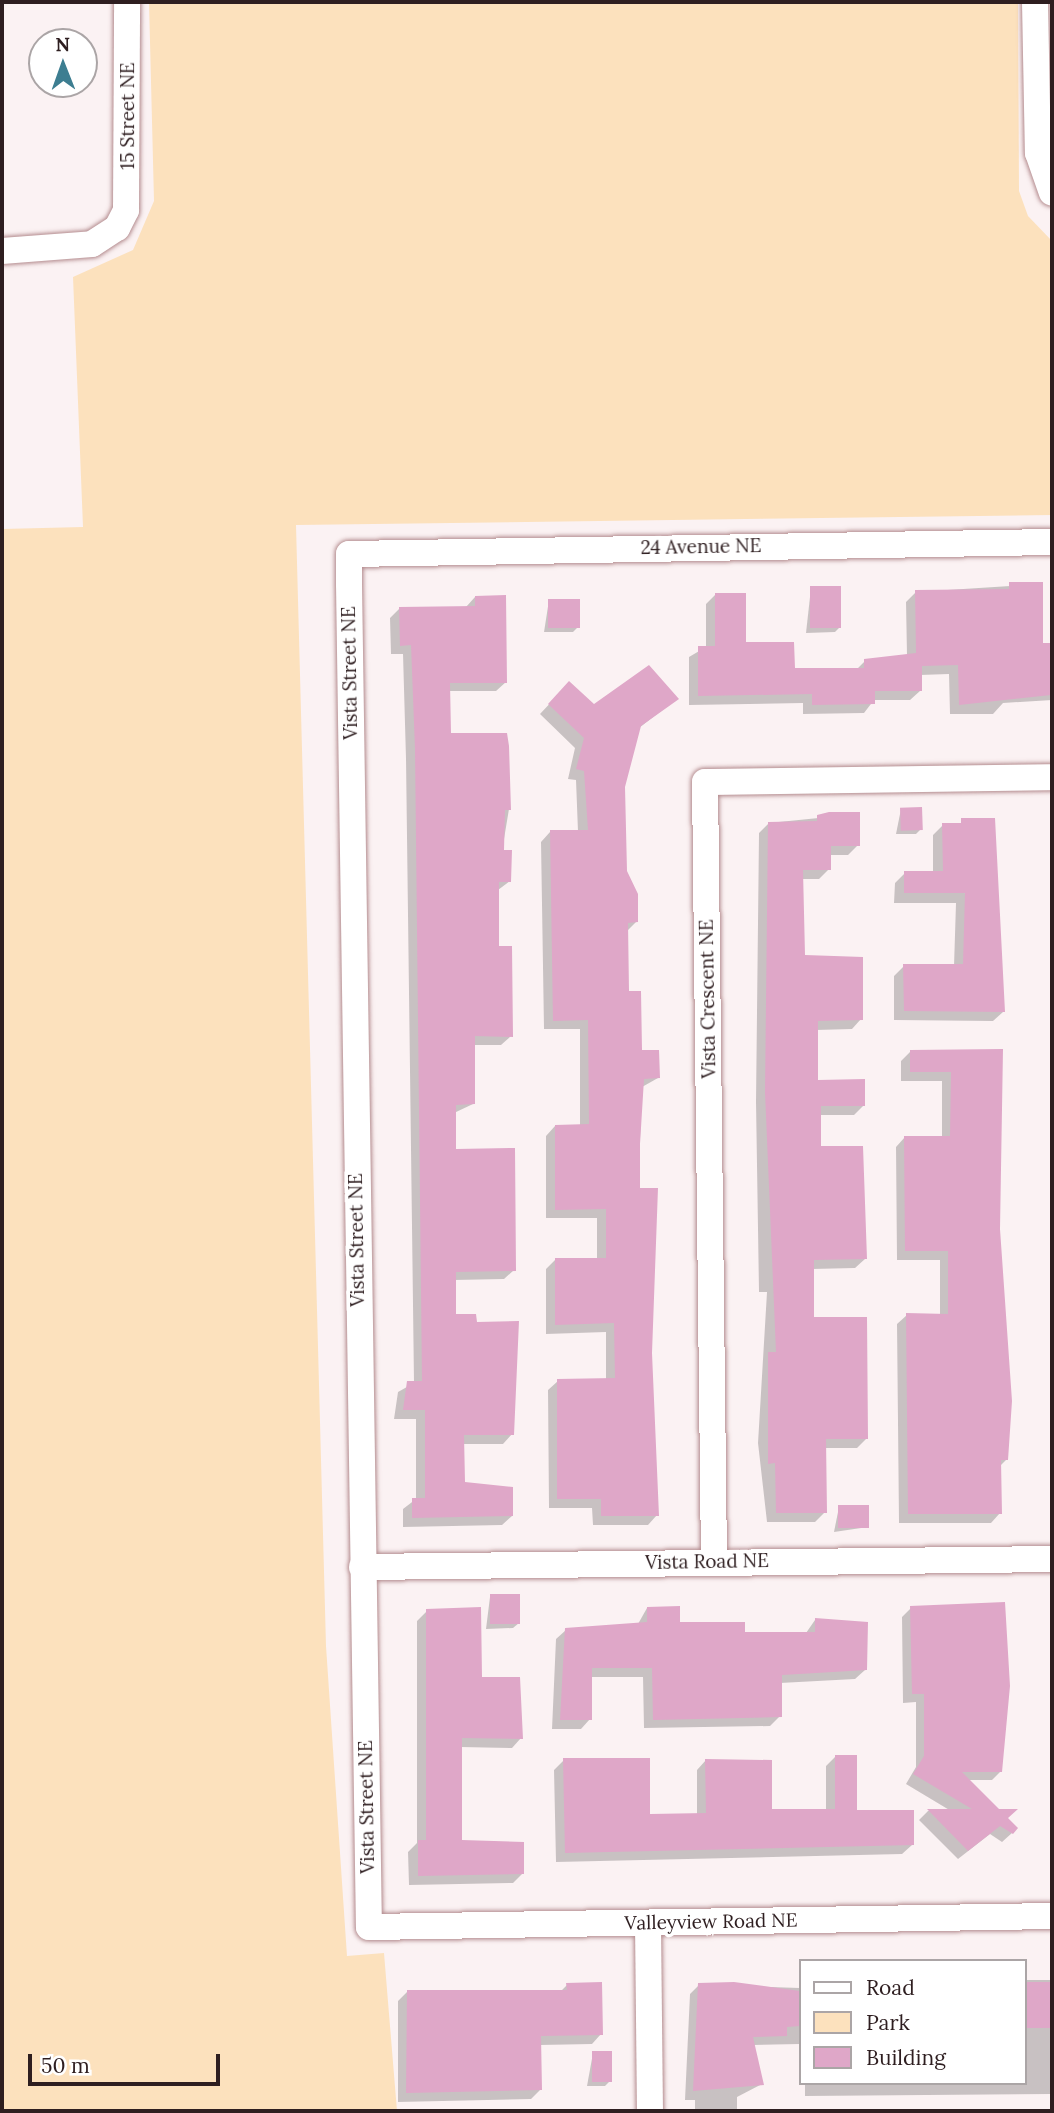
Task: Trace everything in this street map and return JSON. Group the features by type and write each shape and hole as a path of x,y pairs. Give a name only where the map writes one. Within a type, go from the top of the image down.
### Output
{"street":[{"name":"15 Street NE","path":"2,251 92,244 117,228 128,183 127,2"},
{"path":"1035,2 1038,153 1052,193"},
{"name":"24 Avenue NE","path":"349,554 1052,542"},
{"name":"Vista Street NE","path":"349,554 369,1927"},
{"name":"Vista Crescent NE","path":"714,1562 705,782 1052,777"},
{"name":"Vista Road NE","path":"362,1567 1052,1559"},
{"name":"Valleyview Road NE","path":"369,1927 1052,1916"},
{"path":"648,1923 650,2111"}],"green space":[{"path":"149,2 1018,2 1019,191 1028,216 1052,241 1052,515 296,525 326,1646 347,1956 384,1953 397,2111 2,2111 2,529 83,527 73,277 133,250 154,201"}],"building":[{"path":"1009,582 1043,582 1043,643 1052,643 1051,695 959,705 958,665 922,666 922,691 875,691 875,704 812,705 812,694 698,696 698,646 715,646 715,593 746,593 746,642 794,642 795,668 864,668 864,659 916,653 915,590 1009,589"},
{"path":"810,586 841,586 841,628 810,628"},
{"path":"506,595 507,683 450,683 451,733 507,733 509,746 511,810 505,810 504,850 512,850 511,882 499,882 499,946 512,946 513,1037 475,1036 475,1104 456,1105 456,1149 515,1148 516,1271 456,1272 456,1314 476,1314 477,1322 519,1321 514,1435 464,1435 465,1482 513,1487 513,1516 412,1518 412,1498 425,1498 425,1410 403,1410 407,1381 422,1381 415,749 411,645 400,646 399,607 475,606 475,596"},
{"path":"548,599 580,599 580,628 548,628"},
{"path":"649,665 679,699 641,726 625,787 627,871 638,894 638,922 628,923 629,991 641,991 642,1050 659,1050 660,1078 644,1079 640,1188 658,1188 652,1353 659,1516 601,1516 601,1499 557,1499 557,1379 615,1378 614,1323 555,1325 555,1258 606,1258 606,1209 555,1210 555,1125 589,1124 588,1020 553,1021 550,830 588,830 584,771 576,769 584,738 548,704 569,681 594,704"},
{"path":"922,807 923,830 901,831 900,808"},
{"path":"829,812 860,812 860,846 831,846 831,870 803,870 805,955 863,957 863,1020 818,1021 818,1080 865,1079 865,1106 821,1106 821,1146 863,1146 867,1259 814,1260 814,1317 867,1317 868,1439 826,1439 827,1513 776,1513 775,1463 768,1464 768,1352 776,1352 765,1092 768,822 817,821 817,815"},
{"path":"961,818 995,818 1005,1012 904,1011 903,964 963,964 965,893 904,893 904,871 943,871 942,823 961,823"},
{"path":"1003,1049 1000,1229 1012,1401 1008,1460 1001,1460 1002,1514 908,1514 906,1313 948,1314 948,1251 905,1251 904,1136 950,1136 951,1072 910,1072 910,1050"},
{"path":"838,1505 869,1505 869,1528 838,1528"},
{"path":"490,1594 520,1594 520,1624 490,1624"},
{"path":"1005,1602 1010,1686 1002,1772 962,1772 999,1809 1018,1809 1008,1818 1018,1828 1013,1834 1000,1826 968,1851 927,1809 972,1809 913,1774 924,1756 924,1694 912,1694 910,1606"},
{"path":"680,1606 680,1622 745,1622 745,1632 815,1632 815,1618 868,1622 867,1670 782,1675 782,1717 653,1720 652,1668 592,1668 592,1720 560,1720 565,1628 647,1622 647,1607"},
{"path":"481,1607 482,1677 520,1677 523,1739 462,1738 462,1840 524,1842 524,1874 418,1876 418,1840 426,1840 426,1609"},
{"path":"835,1755 857,1755 857,1810 914,1810 914,1845 565,1853 563,1758 650,1758 650,1814 706,1813 705,1759 772,1760 772,1809 835,1809"},
{"path":"602,1982 603,2035 541,2036 542,2090 406,2093 407,1990 567,1990 566,1983"},
{"path":"734,1982 799,1991 799,2026 787,2027 787,2036 753,2037 764,2085 693,2091 698,1983"},
{"path":"1026,1982 1051,1982 1051,2028 1026,2028"},
{"path":"592,2051 612,2051 612,2082 592,2082"}]}
